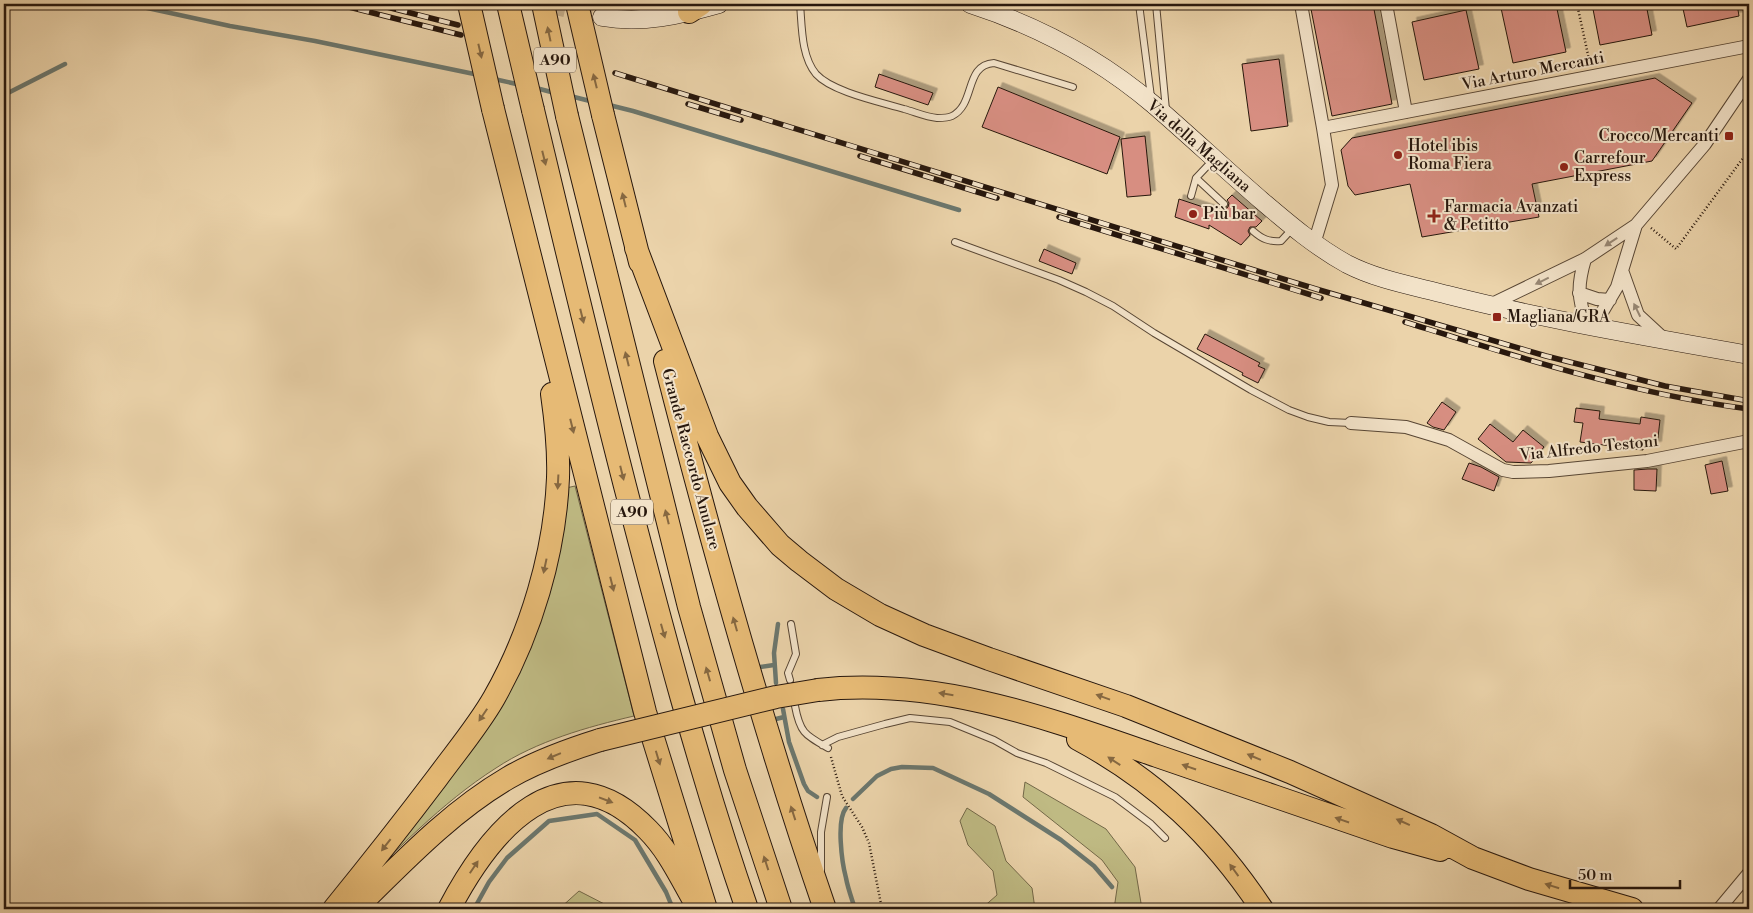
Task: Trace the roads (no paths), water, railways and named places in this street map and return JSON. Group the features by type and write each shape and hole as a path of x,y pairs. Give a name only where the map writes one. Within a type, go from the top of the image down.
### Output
{"highway":[{"path":"469,4 505,158 644,712 706,909"},
{"name":"A90","path":"508,4 579,306 659,618 708,789 747,909"},
{"name":"A90","path":"542,4 567,116 689,607 735,770 781,909"},
{"name":"Grande Raccordo Anulare","path":"577,4 636,248 722,577 778,770 823,904"},
{"path":"584,4 587,48"},
{"path":"334,909 419,802 493,700 526,631 544,569 557,488 558,464 555,415 547,366 512,208 505,158"},
{"path":"636,248 704,430 730,483 747,508 775,539 798,561 824,581 868,608 900,624 981,656 1126,706 1220,742 1420,830 1473,858"},
{"path":"355,909 438,829 492,788 539,762 563,752 600,740 776,697 818,690 900,688 946,694 994,704 1070,726 1401,840 1473,858 1529,879 1632,909"},
{"path":"994,704 1038,721 1084,743 1160,793 1191,820 1216,847 1262,909"},
{"path":"449,909 491,843 511,821 531,806 544,800 558,795 572,794 592,795 608,800 634,816 649,830 663,848 700,909"}],"main road":[{"path":"602,17 637,20 666,18 695,8 719,4"},
{"name":"Via della Magliana","path":"970,4 1027,25 1065,44 1122,81 1152,104 1293,228 1314,244 1348,264 1388,279 1490,305 1749,355"}],"street":[{"path":"1301,4 1324,128 1332,184 1314,244"},
{"path":"1386,4 1406,112"},
{"name":"Via Arturo Mercanti","path":"1324,128 1749,46"},
{"path":"1490,305 1586,259 1636,225 1705,144 1749,79"},
{"path":"1586,259 1580,278 1580,293 1587,325 1601,314 1610,300 1622,273 1636,225"},
{"path":"1622,273 1638,315 1664,339"},
{"path":"1580,293 1597,299 1610,300"},
{"name":"Via Alfredo Testoni","path":"1351,423 1406,428 1449,440 1503,470 1513,472 1549,471 1647,461 1749,441"},
{"path":"1720,909 1749,872"}],"lane":[{"path":"800,4 805,46 816,74 832,85 931,117 946,118 953,116 965,103 976,72 984,65 994,63 1073,87"},
{"path":"1139,4 1152,104"},
{"path":"1156,4 1167,117"},
{"path":"1191,196 1196,178 1214,159"},
{"path":"1196,178 1224,204"},
{"path":"1253,231 1270,242 1281,241 1293,228"},
{"path":"955,242 1086,292 1113,306 1154,333 1251,390 1289,410 1329,422 1351,423"},
{"path":"790,680 788,673 796,654 791,624"},
{"path":"795,706 799,725 809,736 825,747 838,738 910,718 950,722 994,740 1017,753 1046,763 1116,797 1151,824 1165,838"},
{"path":"823,904 821,832 827,797"}],"waterway":[{"path":"129,4 479,75"},
{"path":"4,95 65,64"},
{"path":"494,79 521,85"},
{"path":"536,88 555,93"},
{"path":"570,96 594,102"},
{"path":"609,105 959,210"},
{"path":"776,683 774,653 778,624"},
{"path":"760,667 774,665"},
{"path":"783,709 789,742 804,784 808,791 817,797"},
{"path":"776,719 784,717"},
{"path":"853,799 877,776 891,769 902,767 933,768 989,794 1061,840 1094,866 1112,887"},
{"path":"846,808 841,822 842,852 844,871 855,909"},
{"path":"474,909 489,882 507,858 549,821 597,814 635,840 666,892 673,909"}],"tunnel":[{"path":"548,4 602,17"}],"railway":[{"path":"337,4 461,35"},
{"path":"375,4 458,25"},
{"path":"615,73 1316,289 1546,356 1665,386 1749,401"},
{"path":"688,104 741,120"},
{"path":"860,156 997,198"},
{"path":"1059,217 1321,298"},
{"path":"1405,322 1533,361 1619,384 1662,394 1749,409"}],"place":[{"name":"Crocco/Mercanti","path":"1729,136"},
{"name":"Hotel ibis Roma Fiera","path":"1398,155"},
{"name":"Carrefour Express","path":"1564,167"},
{"name":"Più bar","path":"1193,214"},
{"name":"Farmacia Avanzati & Petitto","path":"1434,216"},
{"name":"Magliana/GRA","path":"1497,317"}]}
